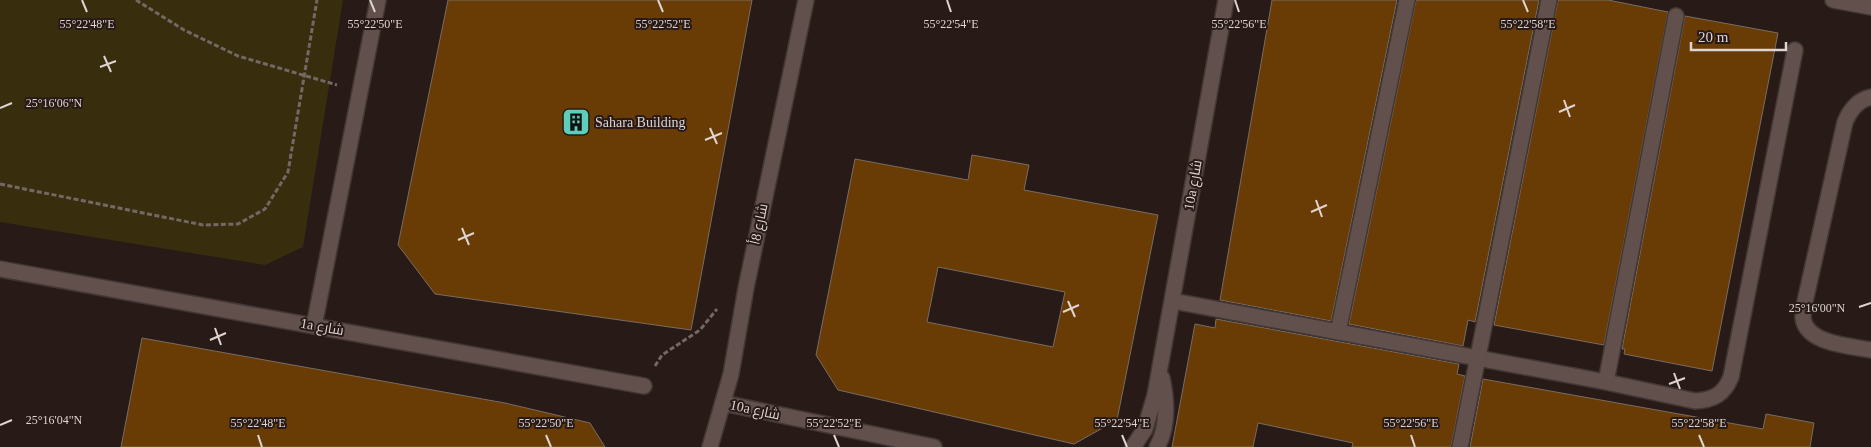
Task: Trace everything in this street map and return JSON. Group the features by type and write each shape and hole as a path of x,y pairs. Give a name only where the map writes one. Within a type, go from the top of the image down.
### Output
{"street":[{"path":"314,326 378,0"},
{"name":"شارع 8أ","path":"710,447 731,374 746,288 806,0"},
{"name":"10a شارع","path":"1133,447 1145,429 1156,395 1226,0"},
{"path":"1338,332 1406,0"},
{"path":"1460,447 1549,0"},
{"path":"1833,0 1871,7"},
{"path":"1606,382 1676,16"},
{"path":"1173,301 1478,357 1695,401 1707,400 1718,396 1727,387 1731,376 1795,50"},
{"path":"1871,97 1858,103 1850,111 1845,122 1804,306 1803,318 1808,330 1818,338 1871,350"},
{"name":"1a شارع","path":"0,269 644,386"},
{"name":"10a شارع","path":"1157,447 1162,438 1166,416 1166,396 1161,369"},
{"name":"10a شارع","path":"723,404 934,447"}],"path":[{"path":"136,0 184,30 238,56 360,92"},
{"path":"0,184 203,225 238,224 265,210 288,172 317,0"},
{"path":"644,386 662,355 700,330 714,312 746,288"}],"shaded area":[{"path":"0,0 343,0 303,247 265,265 0,222"}],"building":[{"name":"Sahara Building","path":"448,0 752,0 691,330 435,294 398,245"},
{"path":"1272,0 1397,0 1331,321 1220,300"},
{"path":"1416,0 1539,0 1475,322 1468,320 1463,346 1349,324"},
{"path":"1558,0 1608,0 1668,12 1604,345 1494,325"},
{"path":"1685,16 1778,33 1712,371 1624,354 1625,349 1622,349"},
{"path":"972,155 1029,165 1024,190 1158,215 1117,420 1074,444 838,390 816,355 855,159 968,180","holes":["938,267 1065,292 1053,347 927,322"]},
{"path":"1216,319 1459,364 1457,374 1465,376 1451,447 1352,447 1353,443 1258,423 1253,447 1172,447 1195,324 1215,328"},
{"path":"142,338 505,403 590,423 605,447 121,447"},
{"path":"1483,379 1763,429 1766,414 1814,423 1810,447 1470,447"}],"place":[{"name":"Sahara Building","path":"576,122"}]}
